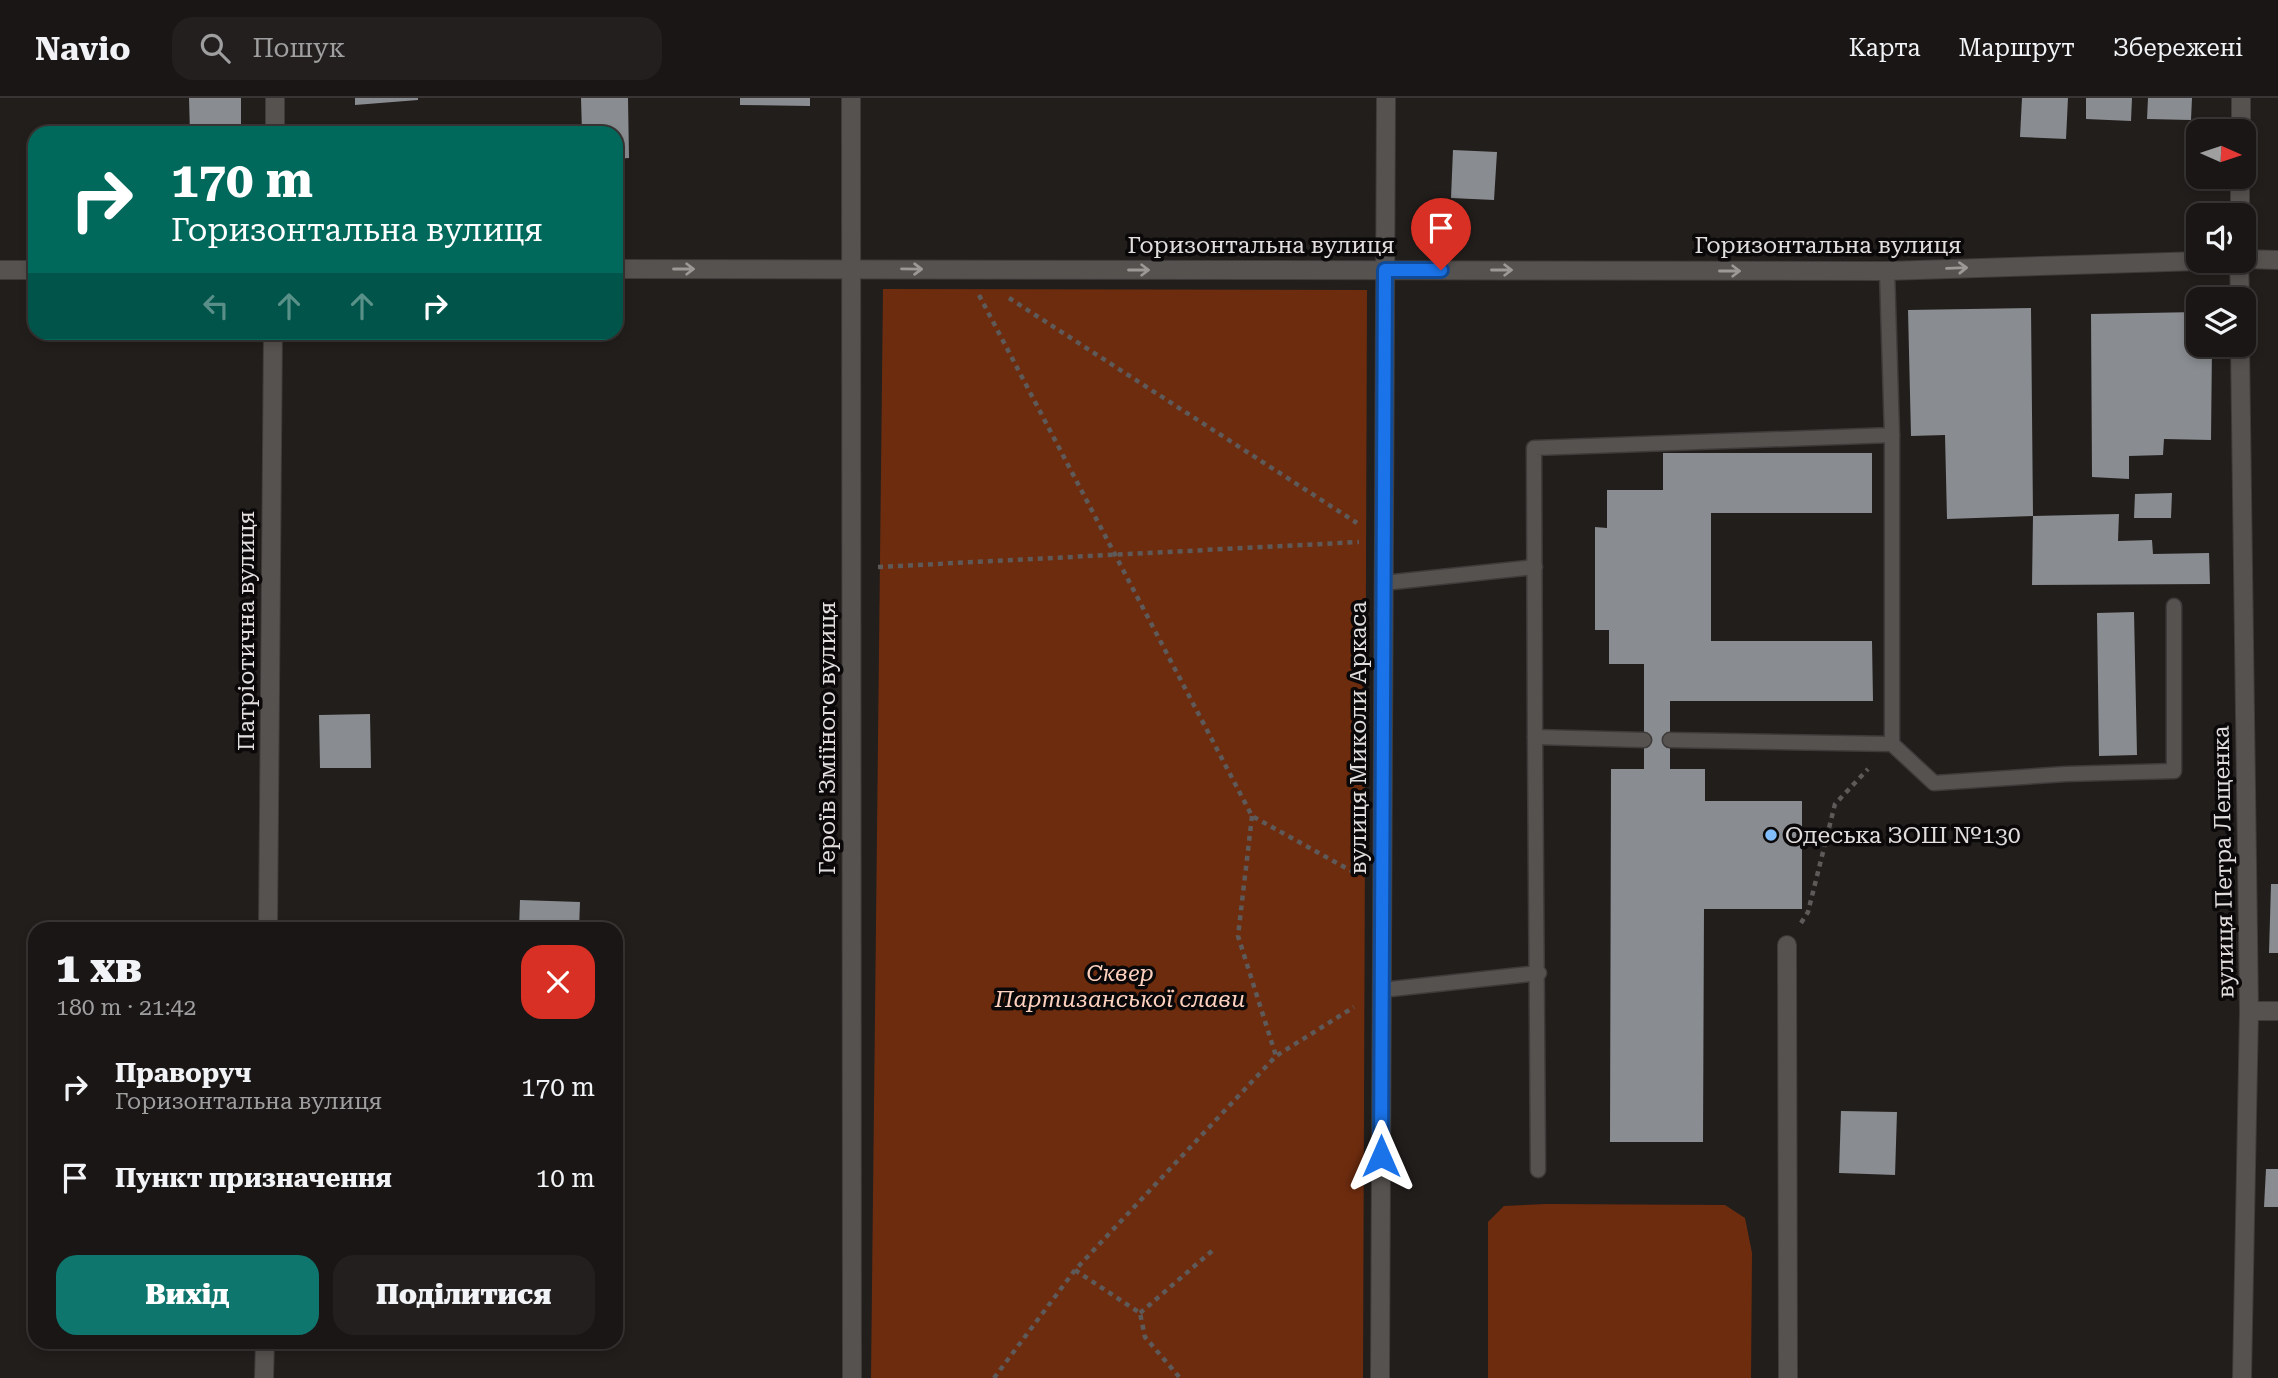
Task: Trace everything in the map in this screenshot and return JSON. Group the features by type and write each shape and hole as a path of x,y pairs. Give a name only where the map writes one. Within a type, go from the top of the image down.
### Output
{"street":[{"path":"275,98 275,126"},
{"name":"Героїв Зміїного вулиця","path":"851,98 852,1378"},
{"name":"вулиця Миколи Аркаса","path":"1380,1378 1386,98"},
{"path":"2241,98 2241,119"},
{"path":"2256,260 2278,260"},
{"name":"Горизонтальна вулиця","path":"623,269 1887,271 2186,261"},
{"path":"0,270 28,270"},
{"name":"Патріотична вулиця","path":"268,922 273,340"},
{"name":"вулиця Петра Лещенка","path":"2241,357 2249,1011 2242,1378"},
{"path":"1787,945 1788,1378"},
{"path":"2249,1011 2278,1011"},
{"path":"264,1378 265,1349"}],"lane":[{"path":"1887,271 1892,435 1892,744"},
{"path":"1538,1170 1534,448 1892,435"},
{"path":"1384,583 1535,567"},
{"path":"1670,740 1892,744 1934,783 2066,774 2174,771 2174,606"},
{"path":"1535,737 1644,740"},
{"path":"1382,990 1539,973"}],"path":[{"path":"966,270 1384,541"},
{"path":"966,270 1252,816 1382,888"},
{"path":"851,569 1384,541"},
{"path":"1787,945 1808,912 1835,804 1892,744"},
{"path":"1252,816 1238,936 1276,1056"},
{"path":"994,1378 1074,1270 1276,1056 1382,990"},
{"path":"1140,1313 1212,1251"},
{"path":"1074,1270 1140,1313 1144,1337 1180,1378"}],"green space":[{"name":"Сквер Партизанської слави","path":"883,289 1367,290 1363,1378 871,1378"},
{"path":"1725,1205 1745,1218 1752,1253 1751,1378 1488,1378 1488,1222 1504,1206"}],"building":[{"path":"189,98 241,98 241,126 190,126"},
{"path":"355,98 418,98 418,100 355,105"},
{"path":"581,98 628,98 629,158 623,158 623,126 582,126"},
{"path":"740,98 810,98 810,106 740,105"},
{"path":"2022,98 2068,98 2066,139 2020,137"},
{"path":"2086,98 2132,98 2131,121 2086,119"},
{"path":"2148,98 2192,98 2191,119 2147,119"},
{"path":"1453,150 1497,152 1494,200 1451,198"},
{"path":"2031,308 2033,516 1947,519 1945,435 1911,436 1908,310"},
{"path":"2186,312 2186,357 2212,357 2211,440 2164,439 2163,455 2129,456 2129,479 2092,477 2091,314"},
{"path":"1663,453 1872,453 1872,513 1711,513 1711,641 1872,641 1873,701 1670,701 1670,769 1705,769 1705,801 1802,801 1802,909 1704,909 1703,1142 1610,1142 1611,769 1644,769 1644,664 1609,664 1609,630 1595,630 1595,527 1607,528 1607,490 1663,490"},
{"path":"2172,493 2171,518 2134,518 2135,494"},
{"path":"2119,514 2118,541 2152,540 2153,554 2209,553 2210,584 2032,585 2033,516"},
{"path":"2134,612 2137,755 2099,756 2097,613"},
{"path":"370,714 371,768 320,768 319,715"},
{"path":"2271,884 2278,884 2278,953 2269,953"},
{"path":"520,900 580,902 579,922 519,922"},
{"path":"1841,1111 1897,1112 1895,1175 1839,1173"},
{"path":"2266,1169 2278,1169 2278,1207 2264,1207"}],"place":[{"name":"Одеська ЗОШ №130","path":"1771,835"}],"route":[{"path":"1381,1156 1385,270 1441,270"}]}
